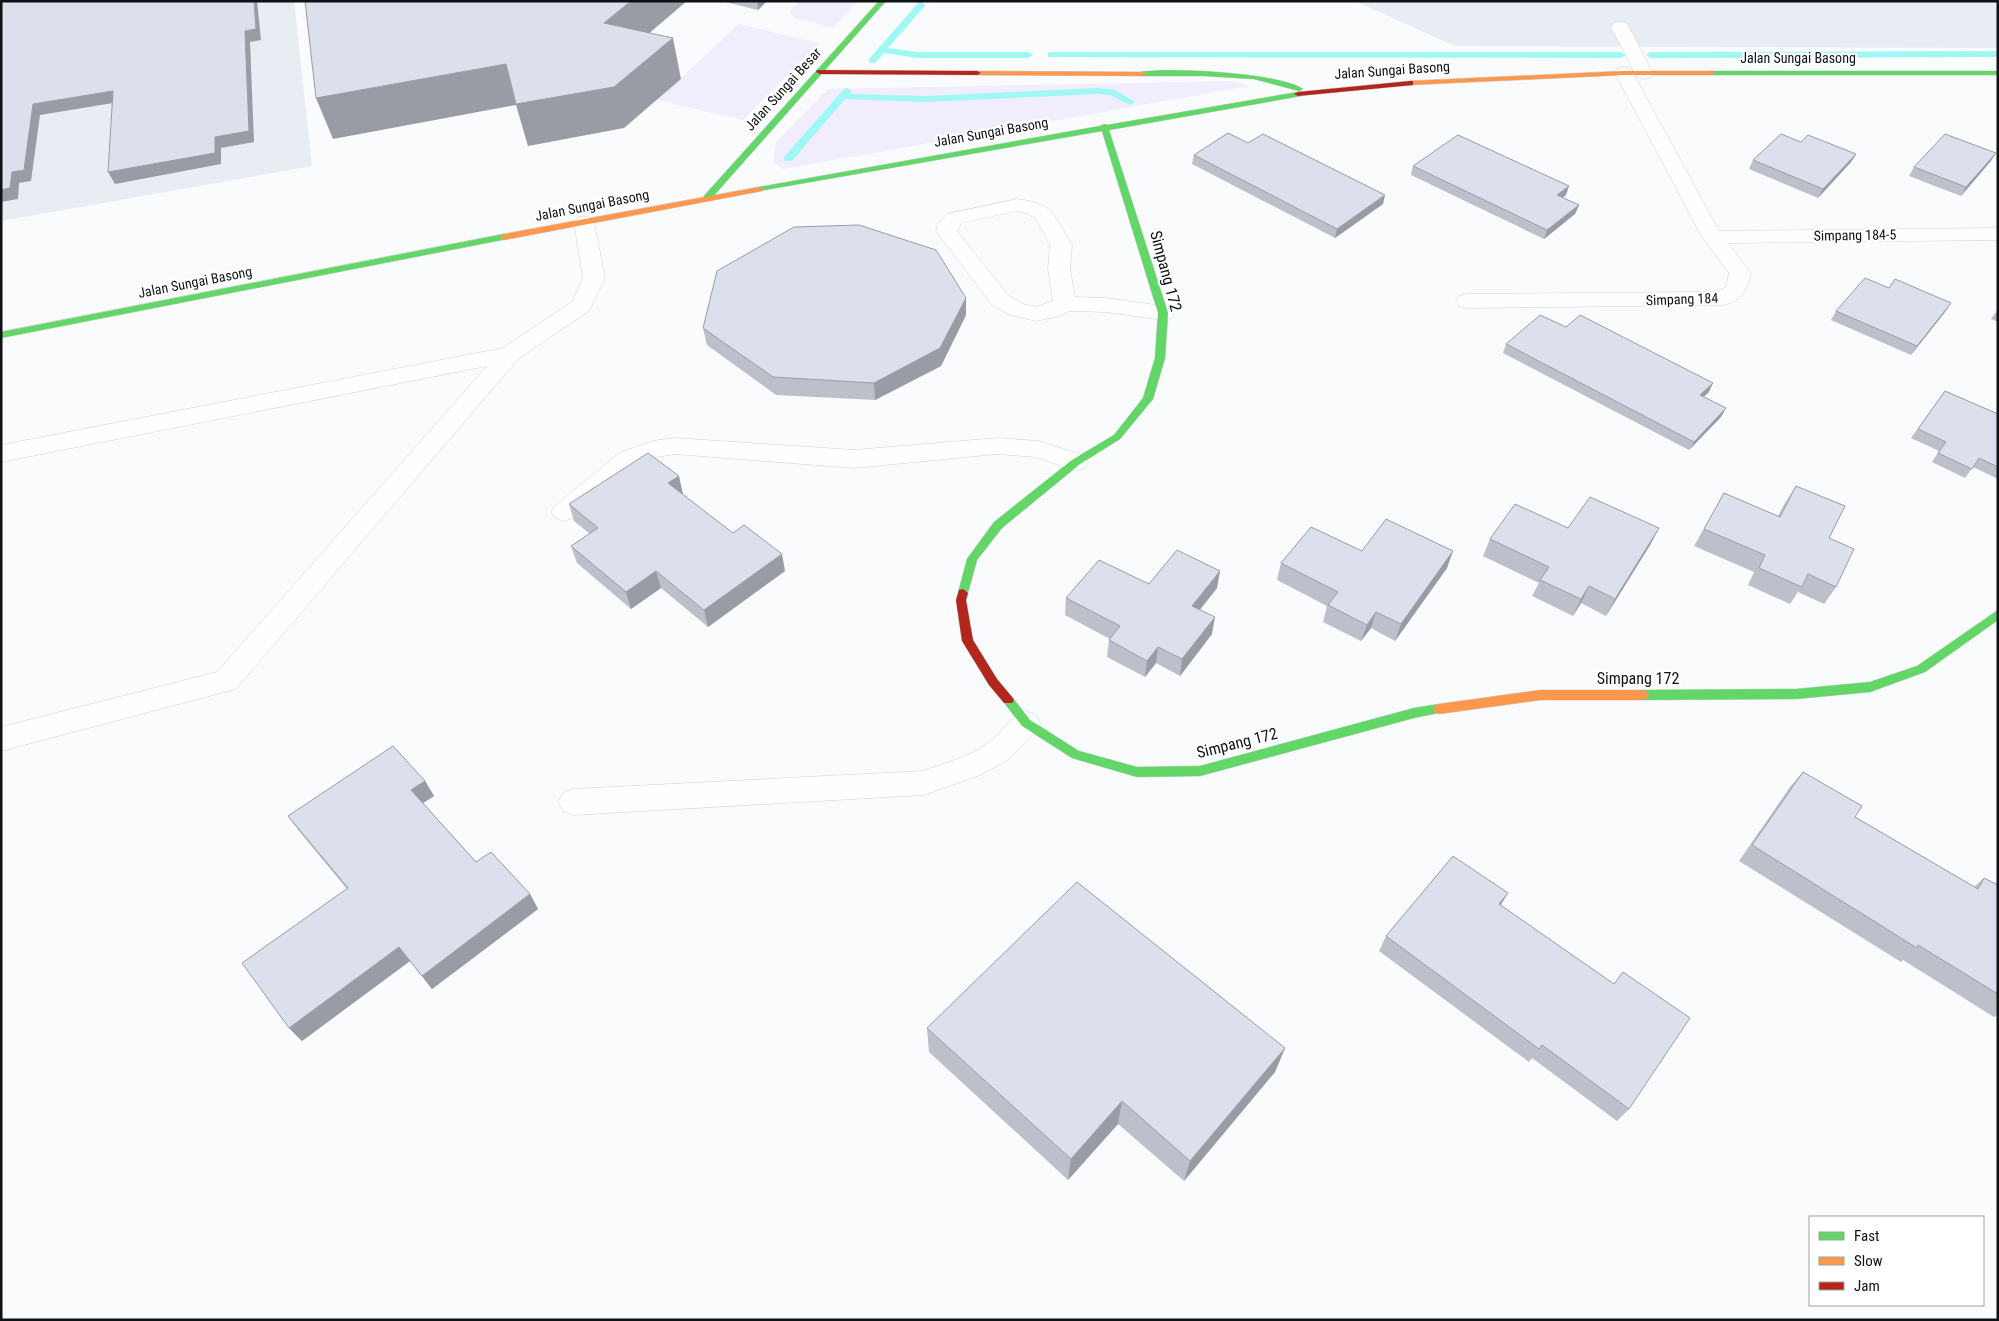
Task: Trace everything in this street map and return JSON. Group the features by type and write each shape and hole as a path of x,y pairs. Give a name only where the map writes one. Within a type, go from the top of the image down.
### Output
{"street":[{"name":"Jalan Sungai Besar","path":"707,198 883,1"},
{"name":"Simpang 184","path":"1467,301 1724,298 1736,290 1740,273 1712,237 1634,73 1620,27"},
{"path":"820,72 1204,74 1254,77 1307,92"},
{"name":"Jalan Sungai Basong","path":"1,335 707,198 1104,126 1307,92 1450,80 1634,73 1998,73"},
{"name":"Simpang 172","path":"1104,126 1116,159 1163,314 1160,358 1148,399 1117,437 1076,462 998,525 972,559 961,600 968,641 993,682 1026,723 1076,755 1137,772 1200,771 1414,713 1540,695 1796,694 1870,687 1921,669 1998,614"},
{"path":"1064,304 1059,269 1061,244 1044,216 1032,208 1017,205 954,218 948,223 946,231 1000,300 1016,309 1036,314 1051,311 1064,304 1106,305 1163,314"},
{"path":"1,739 226,681 510,354 581,306 594,278 584,222"},
{"name":"Simpang 184-5","path":"1712,237 1998,234"},
{"path":"1,454 510,354"},
{"path":"564,512 628,459 653,449 674,446 854,459 997,446 1038,449 1076,462"},
{"path":"573,802 924,784 970,766 998,752 1026,723"}],"shaded area":[{"path":"1,1 294,1 312,166 1,221"},
{"path":"800,1 858,1 833,28 795,18 789,11"},
{"path":"1355,1 1998,1 1998,48 1455,46"},
{"path":"739,24 819,43 743,120 657,100"},
{"path":"1231,81 1249,86 783,169 773,162 776,142 828,89"}],"building":[{"path":"1,1 254,1 256,29 245,31 249,131 215,137 215,153 108,172 113,91 33,104 24,170 12,172 10,188 1,190"},
{"path":"305,1 631,1 604,23 673,38 614,87 516,104 506,64 316,98"},
{"path":"1228,133 1248,143 1263,134 1385,195 1337,229 1194,155"},
{"path":"1781,134 1801,142 1808,135 1856,154 1823,189 1753,160"},
{"path":"1945,134 1996,153 1966,187 1914,167"},
{"path":"1458,135 1569,186 1557,195 1579,205 1547,230 1413,166"},
{"path":"859,225 936,250 966,298 940,348 874,383 773,377 703,328 717,271 794,227"},
{"path":"1865,278 1889,288 1895,279 1951,303 1917,346 1836,311"},
{"path":"1540,315 1566,327 1580,315 1713,383 1700,395 1726,408 1694,442 1506,344"},
{"path":"1945,391 1998,414 1998,467 1979,458 1972,469 1938,453 1946,442 1918,429"},
{"path":"648,453 679,476 668,483 733,533 744,525 782,554 704,610 656,571 626,592 571,546 598,528 569,504"},
{"path":"1796,486 1845,506 1829,538 1854,549 1836,587 1808,574 1802,587 1759,568 1765,555 1704,529 1724,493 1780,517"},
{"path":"1590,497 1659,528 1615,599 1589,586 1581,599 1540,580 1549,567 1490,539 1515,504 1568,528"},
{"path":"1386,519 1453,551 1401,624 1376,612 1367,625 1328,605 1338,592 1281,563 1311,527 1362,551"},
{"path":"1177,550 1220,571 1192,606 1215,617 1182,659 1158,647 1147,661 1109,640 1120,626 1066,598 1099,560 1149,584"},
{"path":"393,746 425,781 411,790 476,862 491,852 530,894 422,976 399,947 289,1028 242,963 348,888 288,816"},
{"path":"1803,772 1862,806 1855,817 1978,889 1984,878 1998,885 1998,994 1918,945 1917,948 1752,845"},
{"path":"1453,856 1508,893 1499,904 1614,984 1623,972 1690,1018 1629,1109 1542,1045 1539,1049 1386,936"},
{"path":"1077,882 1285,1048 1190,1161 1122,1101 1071,1159 927,1028"}],"waterway":[{"path":"872,61 921,5"},
{"path":"882,50 917,55 1028,55"},
{"path":"1651,55 1998,54"},
{"path":"1051,55 1621,55"},
{"path":"788,159 847,91"},
{"path":"843,96 925,99 1098,91 1112,92 1130,102"}],"traffic: fast":[{"path":"707,198 883,1"},
{"path":"1712,73 1998,73"},
{"path":"1143,74 1204,74 1254,77 1299,89"},
{"path":"759,189 1298,94"},
{"path":"963,593 972,559 998,525 1076,462 1117,437 1148,399 1160,358 1163,313 1116,159 1104,126"},
{"path":"1,335 504,237"},
{"path":"1643,695 1796,694 1870,687 1921,669 1998,614"},
{"path":"1008,700 1026,723 1076,755 1137,772 1200,771 1414,713 1439,709"}],"traffic: slow":[{"path":"977,73 1143,74"},
{"path":"1410,83 1624,73 1712,73"},
{"path":"504,237 759,189"},
{"path":"1439,709 1541,695 1643,695"}],"traffic: jam":[{"path":"820,72 977,73"},
{"path":"1298,94 1410,83"},
{"path":"963,593 961,600 968,641 993,682 1008,700"}]}
